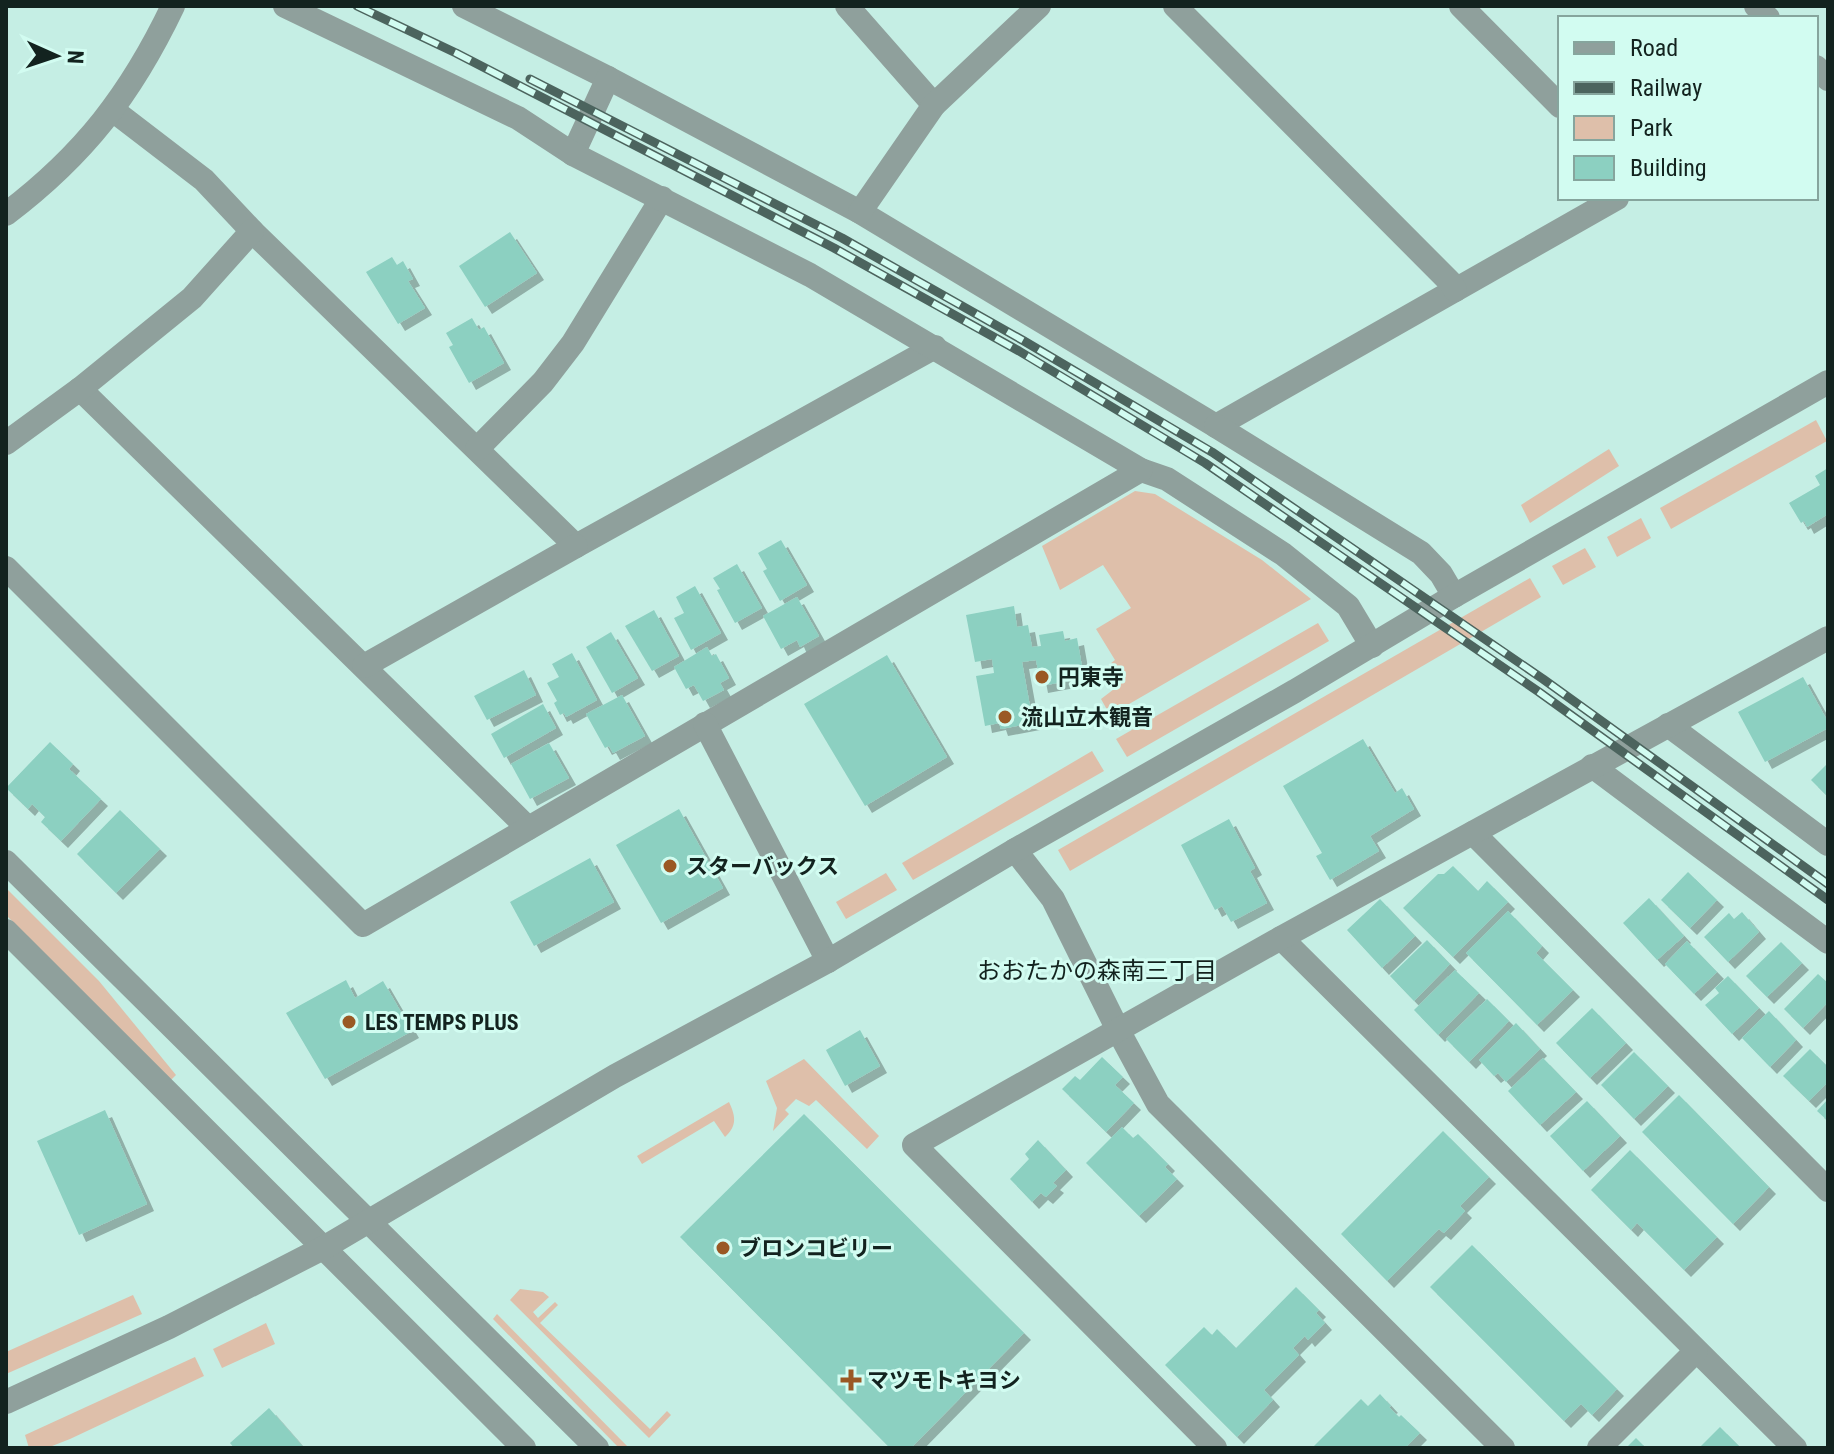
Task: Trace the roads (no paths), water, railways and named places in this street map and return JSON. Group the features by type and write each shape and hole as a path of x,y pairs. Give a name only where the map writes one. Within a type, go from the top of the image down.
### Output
{"street":[{"path":"6,214 69,161 114,111 136,77 173,6"},
{"path":"285,6 518,118 573,154 810,275 1141,470 1167,479 1283,554 1348,606 1372,646"},
{"path":"464,6 608,78 860,212 1421,553 1441,574 1454,596"},
{"path":"847,6 934,105"},
{"path":"860,212 934,105 1039,6"},
{"path":"1175,6 1455,290"},
{"path":"1461,6 1558,104"},
{"path":"573,154 608,78"},
{"path":"114,111 204,180 252,231 576,546"},
{"path":"477,449 543,382 573,343 662,198"},
{"path":"1216,426 1613,200"},
{"path":"6,443 80,389 192,298 252,231"},
{"path":"364,666 935,347"},
{"path":"6,1402 169,1327 325,1247 615,1076 828,961 1828,382"},
{"path":"80,389 528,828"},
{"path":"6,568 363,925 1141,470"},
{"path":"1215,1448 914,1145 1281,938 1326,900 1473,833 1828,638"},
{"path":"705,724 828,961"},
{"path":"1668,725 1828,844"},
{"path":"1592,766 1828,942"},
{"path":"1473,833 1828,1190"},
{"path":"1015,850 1053,899 1158,1104 1503,1448"},
{"path":"6,862 597,1448"},
{"path":"6,931 524,1448"},
{"path":"1281,938 1795,1448"},
{"path":"1599,1448 1696,1351"}],"railway":[{"path":"357,6 456,53 834,248 1019,351 1205,463 1539,692 1828,900"},
{"path":"530,79 842,238 1212,452 1543,679 1828,884"}],"place":[{"name":"円東寺","path":"1042,677"},
{"name":"流山立木観音","path":"1005,717"},
{"name":"スターバックス","path":"670,866"},
{"name":"LES TEMPS PLUS","path":"349,1022"},
{"name":"ブロンコビリー","path":"723,1248"},
{"name":"マツモトキヨシ","path":"851,1380"}],"district":[{"name":"おおたかの森南三丁目","path":"1097,971"}]}
